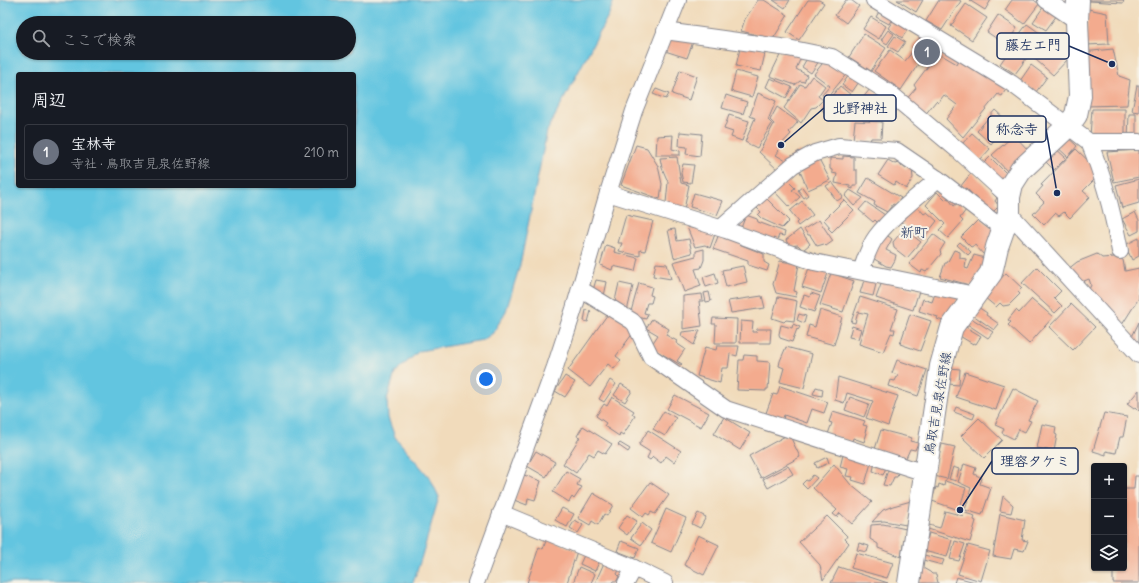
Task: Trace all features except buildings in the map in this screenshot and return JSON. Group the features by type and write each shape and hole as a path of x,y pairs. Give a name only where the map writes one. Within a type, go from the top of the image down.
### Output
{"main road":[{"name":"鳥取吉見泉佐野線","path":"908,583 941,366 952,327 991,273 1007,213 1012,184 1021,170 1068,126 1076,115 1080,96 1077,10"}],"street":[{"path":"476,583 555,367 634,112 678,0"},
{"path":"874,0 1011,83 1089,142 1098,163 1120,251"},
{"path":"1046,0 1077,10"},
{"path":"665,31 788,48 832,57 891,94 958,151 1007,213 1139,355"},
{"path":"1089,142 1139,142"},
{"path":"720,228 793,166 814,153 839,146 897,151 938,179 1007,213"},
{"path":"861,271 865,258 875,238 890,221 938,179"},
{"path":"608,193 720,228 814,262 975,295"},
{"path":"580,288 632,321 635,324 651,357 726,409 924,473"},
{"path":"501,513 634,568 665,583"},
{"path":"626,583 634,568"}],"water":[{"path":"0,0 614,0 609,14 547,131 520,265 506,311 493,333 483,340 419,351 395,373 387,399 388,418 395,437 430,478 439,497 413,583 0,583"}],"place":[{"name":"宝林寺","path":"927,52"},
{"name":"藤左エ門","path":"1112,64"},
{"name":"北野神社","path":"781,145"},
{"name":"称念寺","path":"1057,193"},
{"name":"理容タケミ","path":"960,510"}],"district":[{"name":"新町","path":"914,232"}]}
